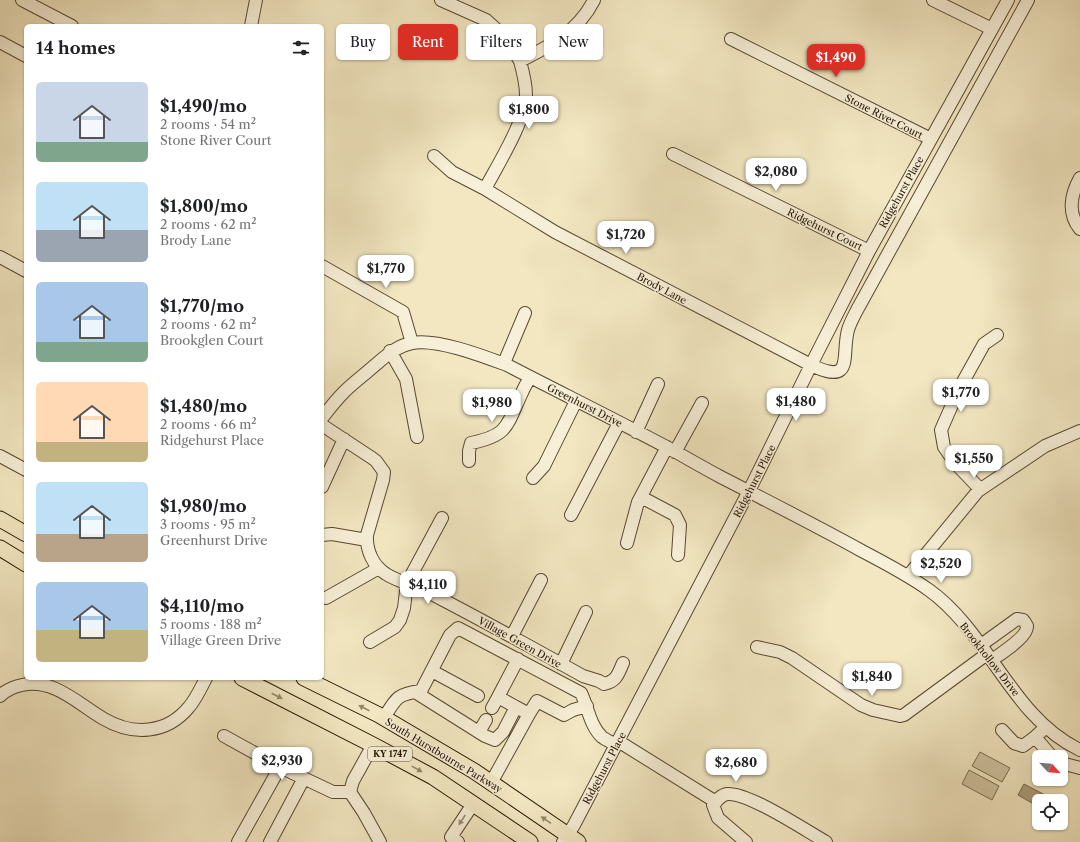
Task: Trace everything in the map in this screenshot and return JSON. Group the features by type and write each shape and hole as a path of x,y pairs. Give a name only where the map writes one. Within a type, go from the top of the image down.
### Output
{"main road":[{"path":"0,519 24,533"},
{"path":"0,548 24,563"},
{"name":"KY 1747","path":"246,680 432,777 530,842"},
{"name":"South Hurstbourne Parkway","path":"308,680 384,718 491,783 570,840"}],"street":[{"path":"22,0 68,24"},
{"path":"251,24 256,0"},
{"path":"442,0 486,20 506,38 520,62 524,76 526,96 521,119 485,189"},
{"path":"520,62 553,45 574,27 590,8 594,0"},
{"path":"932,0 992,29"},
{"name":"Ridgehurst Place","path":"570,840 617,743 749,491 869,251 1008,0"},
{"name":"Brody Lane","path":"434,156 452,172 485,189 555,232 811,365 823,371 833,372 840,370 845,363 848,330 857,310 1028,0"},
{"name":"Stone River Court","path":"731,39 931,139"},
{"path":"0,42 24,55"},
{"name":"Ridgehurst Court","path":"673,154 869,251"},
{"path":"1080,178 1072,196 1071,208 1074,219 1080,229"},
{"path":"0,257 24,270"},
{"path":"324,267 403,312 412,343"},
{"path":"504,364 525,313"},
{"path":"980,489 956,464 944,447 941,430 959,389 984,344 997,335"},
{"name":"Greenhurst Drive","path":"324,416 344,391 390,352 400,346 412,343 431,343 482,355 504,364 749,491"},
{"path":"390,352 406,379 417,437"},
{"path":"469,462 471,443 485,440 504,429 512,418 519,399 530,377"},
{"path":"636,432 658,384"},
{"path":"533,478 544,466 576,401"},
{"path":"627,544 641,497 702,403"},
{"path":"571,515 619,423"},
{"path":"324,426 372,458 384,472 367,540 371,556 379,568 326,598"},
{"path":"908,576 980,489 1045,446 1080,431"},
{"path":"324,482 344,440"},
{"path":"0,456 24,469"},
{"name":"Brookhollow Drive","path":"749,491 812,523 908,576 931,592 947,606 987,653 1028,709 1052,733 1080,750"},
{"path":"641,497 675,515 680,526 678,555"},
{"path":"370,642 395,627 400,620 404,608 407,583 442,518"},
{"path":"324,535 332,534 367,540"},
{"name":"Village Green Drive","path":"379,568 386,574 423,589 512,636 583,676 604,684 616,678 623,663"},
{"path":"512,636 540,580"},
{"path":"561,664 586,612"},
{"path":"384,718 394,700 403,694 421,691 450,635 458,628 581,693 592,722 602,736 617,743 716,802"},
{"path":"757,647 780,652 792,658 861,705 873,710 900,716 904,716 987,653"},
{"path":"492,708 518,659"},
{"path":"432,671 478,696"},
{"path":"0,696 11,688 28,684 44,685 65,693 105,720 129,729 149,730 165,726 182,715 190,706 205,680"},
{"path":"415,692 479,732 495,740 503,732 516,707"},
{"path":"498,697 529,714"},
{"path":"491,783 537,701 564,716 573,710 587,706"},
{"path":"479,732 486,720"},
{"path":"1002,730 1014,743 1023,746 1036,737 1046,727"},
{"path":"224,736 280,767 333,792 350,792"},
{"path":"1036,737 1046,750"},
{"path":"372,745 353,781 350,792 364,813 380,842"},
{"path":"1068,765 1080,768"},
{"path":"238,842 280,767"},
{"path":"270,842 304,778"},
{"path":"746,842 718,818 713,805 725,795 732,794 760,803 826,842"},
{"path":"454,840 473,804"}],"shaded area":[{"path":"980,752 1010,768 1002,782 972,766"},
{"path":"969,770 999,786 992,800 962,784"},
{"path":"1024,784 1043,794 1032,794 1032,803 1018,795"}]}
